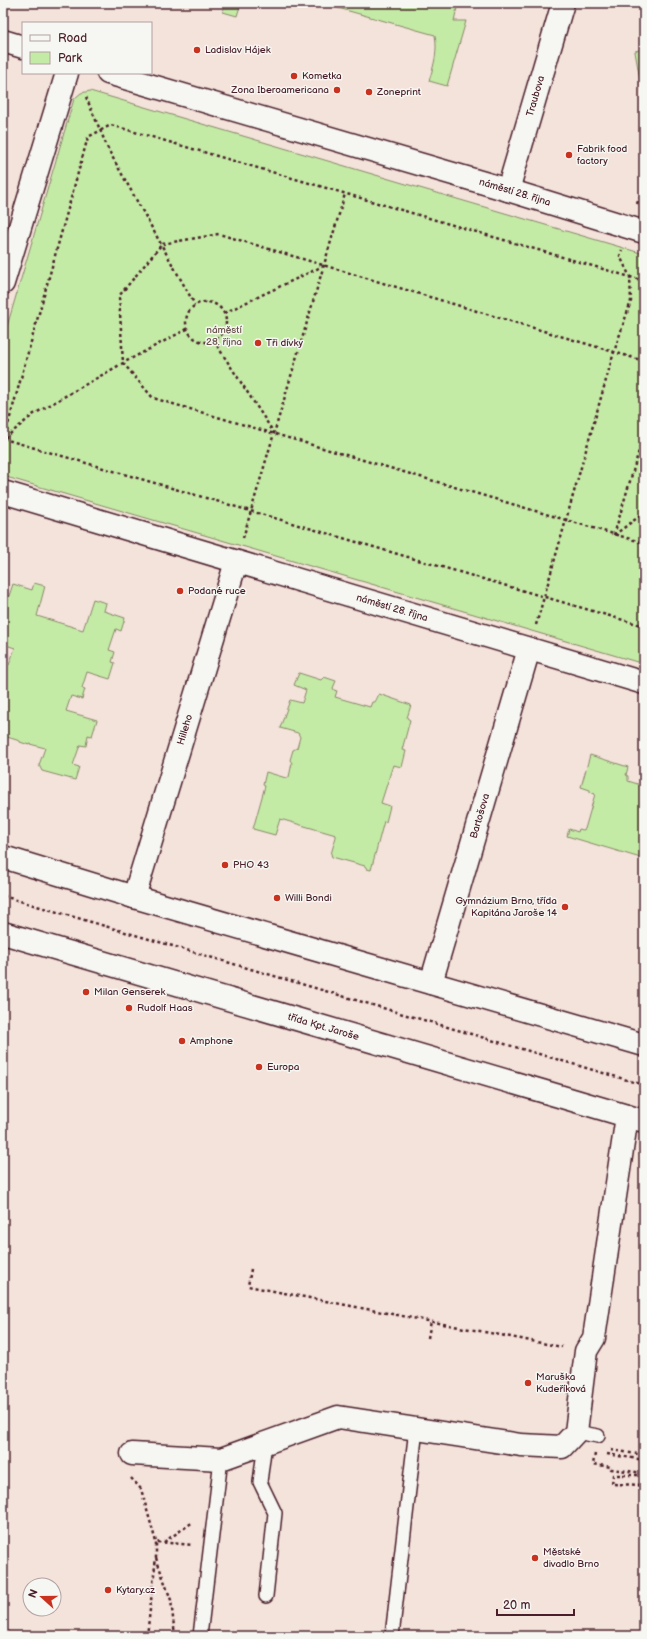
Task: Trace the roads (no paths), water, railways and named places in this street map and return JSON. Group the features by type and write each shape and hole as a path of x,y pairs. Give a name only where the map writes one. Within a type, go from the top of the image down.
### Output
{"street":[{"name":"Traubova","path":"508,190 564,3"},
{"path":"3,41 22,48"},
{"path":"3,283 67,74"},
{"name":"náměstí 28. října","path":"111,74 508,190 644,232"},
{"name":"náměstí 28. října","path":"3,492 644,682"},
{"name":"Hilleho","path":"134,898 236,562"},
{"name":"Bartošova","path":"431,983 529,649"},
{"path":"3,857 134,898 644,1045"},
{"name":"třída Kpt. Jaroše","path":"3,933 635,1119"},
{"path":"132,1454 221,1459 338,1417 521,1445 562,1447 576,1432 586,1351 594,1338 635,1119"}],"lane":[{"path":"392,1636 416,1429"},
{"path":"576,1432 598,1436"},
{"path":"265,1443 260,1482 275,1513 266,1596"},
{"path":"200,1636 221,1459"}],"place":[{"name":"Ladislav Hájek","path":"197,50"},
{"name":"Kometka","path":"294,76"},
{"name":"Zona Iberoamericana","path":"337,90"},
{"name":"Zoneprint","path":"369,92"},
{"name":"Fabrik food factory","path":"569,155"},
{"name":"Tři dívky","path":"258,343"},
{"name":"Podané ruce","path":"180,591"},
{"name":"PHO 43","path":"225,865"},
{"name":"Willi Bondi","path":"277,898"},
{"name":"Gymnázium Brno, třída Kapitána Jaroše 14","path":"565,907"},
{"name":"Milan Genserek","path":"86,992"},
{"name":"Rudolf Haas","path":"129,1008"},
{"name":"Amphone","path":"182,1041"},
{"name":"Europa","path":"259,1067"},
{"name":"Maruška Kudeříková","path":"528,1383"},
{"name":"Městské divadlo Brno","path":"535,1558"},
{"name":"Kytary.cz","path":"108,1590"}]}
